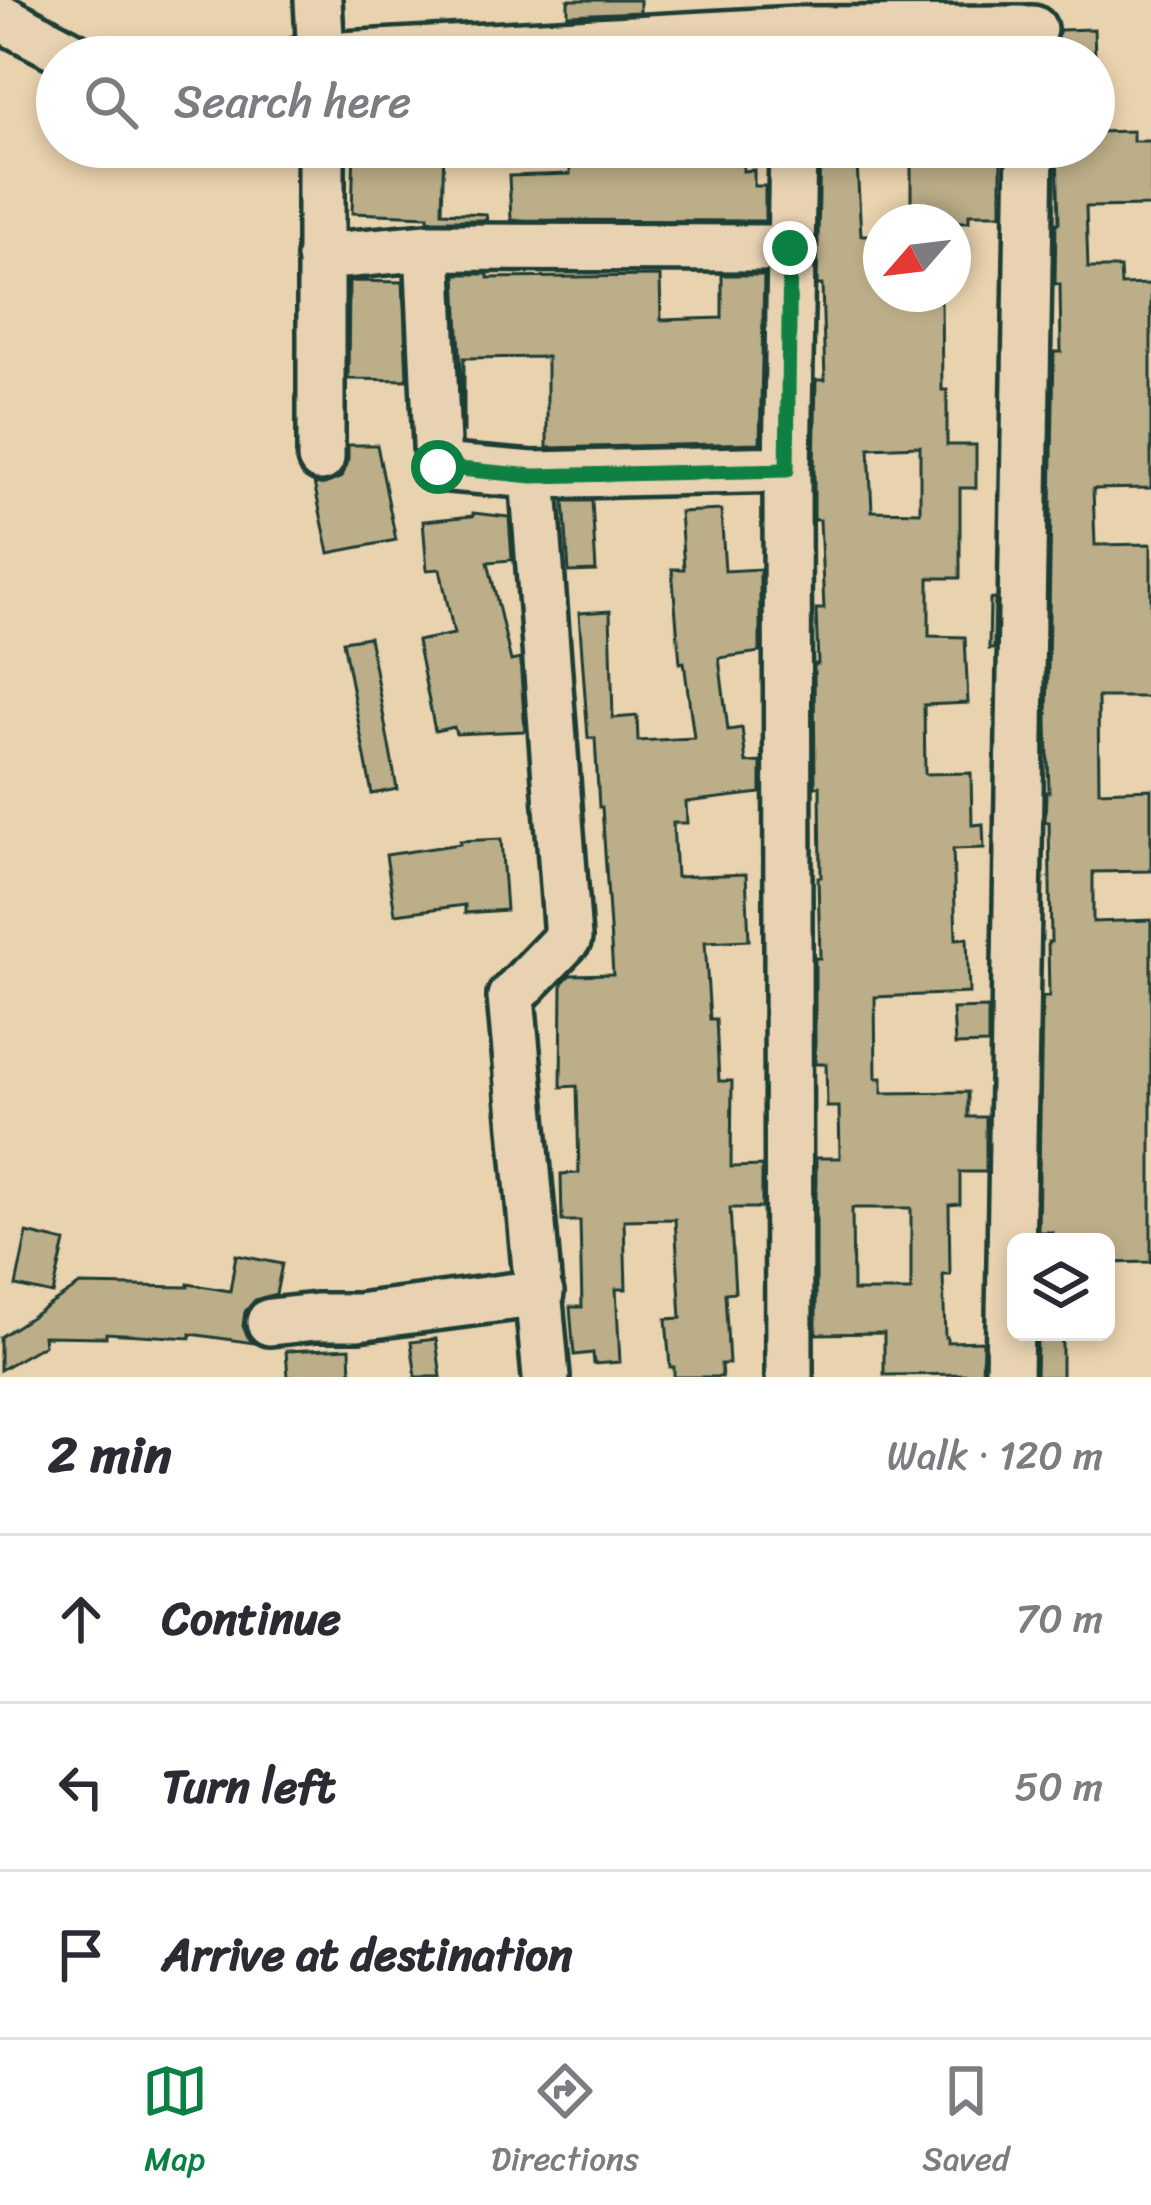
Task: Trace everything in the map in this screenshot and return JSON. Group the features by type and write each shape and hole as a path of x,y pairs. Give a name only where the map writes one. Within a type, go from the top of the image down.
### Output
{"street":[{"path":"317,36 318,0"},
{"path":"0,17 36,36"},
{"path":"672,36 796,29 1032,29"},
{"path":"321,168 321,458"},
{"path":"789,1377 787,470 792,168"},
{"path":"1009,1377 1030,168"},
{"path":"320,257 428,247 790,248"},
{"path":"428,247 438,467 533,476 787,470"},
{"path":"533,476 568,938 511,997 546,1377"},
{"path":"270,1322 358,1317 540,1293"}],"building":[{"path":"568,0 640,0 640,12 568,15"},
{"path":"1094,29 1094,36 1057,36 1060,30"},
{"path":"1115,131 1133,131 1133,141 1151,141 1151,206 1086,207 1088,268 1120,268 1121,285 1151,284 1151,488 1093,489 1095,545 1151,544 1151,697 1098,697 1099,791 1151,789 1151,871 1093,872 1093,922 1151,920 1151,1262 1115,1263 1115,1233 1038,1232 1042,1006 1043,997 1049,997 1051,942 1049,822 1045,822 1054,352 1061,352 1060,284 1055,284 1057,168 1115,168"},
{"path":"353,168 443,168 442,212 486,214 487,220 428,220 428,216 352,213"},
{"path":"570,168 754,170 754,186 765,186 765,221 511,220 509,176 570,174"},
{"path":"820,168 857,168 863,312 941,312 947,445 976,445 976,488 960,488 960,578 929,578 929,636 965,637 968,703 924,705 925,774 971,773 972,825 983,824 984,848 953,849 956,939 967,938 969,993 875,997 876,1078 882,1078 882,1093 968,1092 968,1117 986,1117 986,1172 960,1172 960,1204 949,1205 950,1275 943,1275 945,1337 947,1342 983,1341 982,1377 884,1375 884,1333 816,1334 816,1158 840,1158 839,1107 827,1107 826,1064 815,1064 821,877 814,664 818,664 816,609 824,609 820,520 814,520 814,469 816,380 825,380 822,285 817,285","holes":["920,446 920,512 872,511 869,448","852,1208 911,1208 911,1291 853,1291"]},
{"path":"911,168 1001,168 1001,214 971,214 971,204 911,204"},
{"path":"456,274 488,274 488,278 660,276 661,320 722,318 722,275 764,275 760,443 547,448 547,357 464,358 464,433"},
{"path":"349,281 403,282 407,380 348,379"},
{"path":"348,445 377,445 396,540 329,553 314,483 322,485 342,477"},
{"path":"564,501 592,501 596,571 569,572"},
{"path":"721,510 725,571 760,569 760,652 719,658 728,730 742,728 746,763 761,762 761,793 686,802 687,823 673,823 676,877 746,874 749,940 705,942 719,1081 732,1081 731,1167 762,1166 762,1208 730,1208 735,1292 725,1293 729,1364 721,1364 722,1377 674,1377 666,1319 681,1318 675,1219 624,1220 626,1289 616,1289 620,1362 594,1364 593,1353 574,1355 570,1307 582,1307 580,1221 562,1221 561,1174 579,1173 577,1086 561,1087 562,983 570,975 613,974 602,807 595,738 588,738 579,613 610,611 613,718 637,716 638,741 694,738 684,662 680,663 672,569 684,569 680,512"},
{"path":"473,513 509,517 512,560 488,562 511,661 520,659 525,731 456,734 454,727 435,731 417,641 454,634 440,569 427,570 423,521"},
{"path":"990,599 995,599 994,649 989,649"},
{"path":"369,637 397,789 372,794 343,641"},
{"path":"501,839 506,910 465,913 465,905 395,914 386,855 460,841"},
{"path":"988,1008 988,1044 955,1045 953,1009"},
{"path":"27,1233 65,1242 53,1294 16,1286"},
{"path":"236,1255 282,1264 276,1294 255,1300 245,1312 243,1326 254,1343 190,1334 190,1338 106,1333 106,1337 43,1336 44,1345 0,1370 0,1337 80,1285 188,1284 230,1291"},
{"path":"436,1339 441,1377 416,1377 411,1342"},
{"path":"1037,1341 1062,1341 1062,1377 1036,1377"},
{"path":"350,1348 351,1377 288,1377 286,1351"}],"route":[{"path":"438,467 533,476 787,470 790,248"}]}
